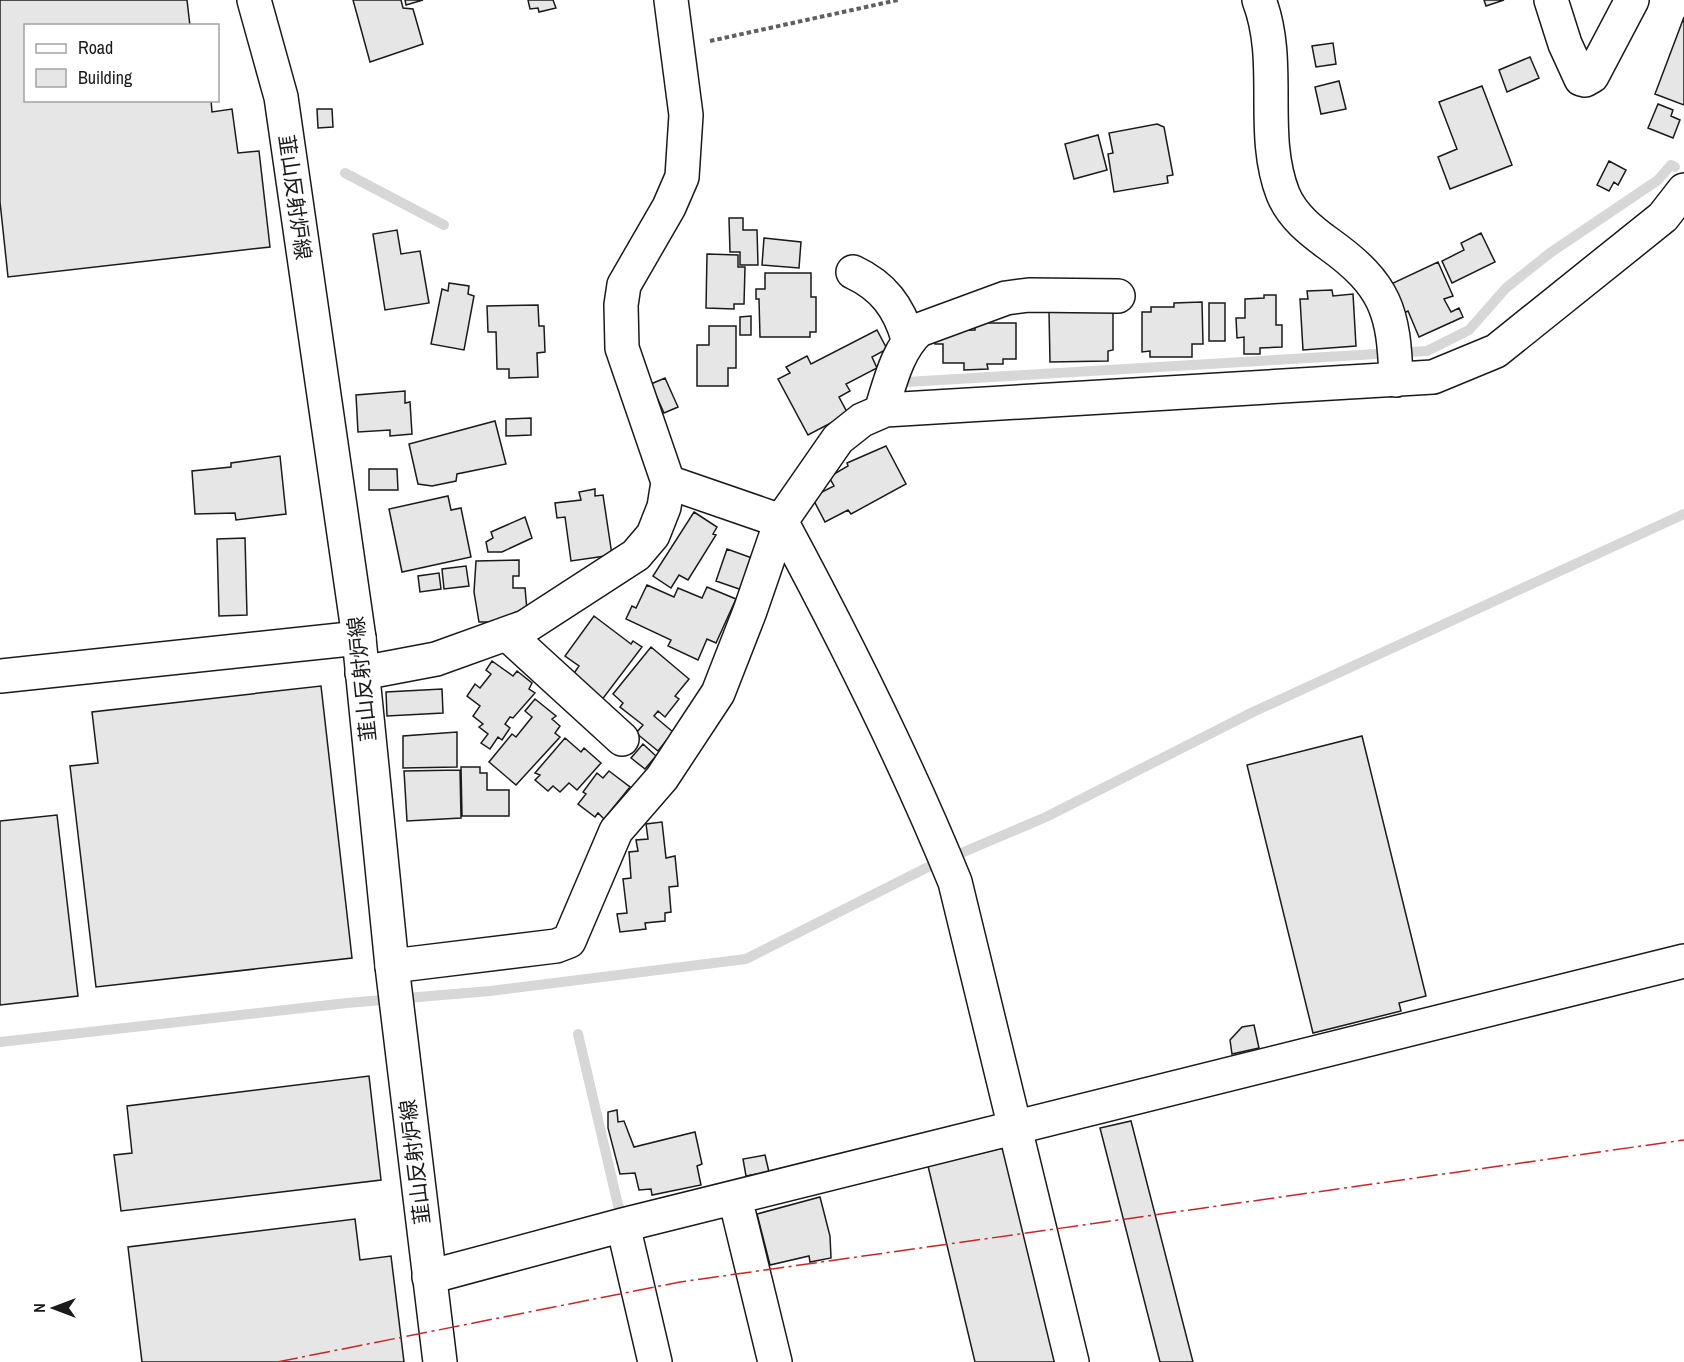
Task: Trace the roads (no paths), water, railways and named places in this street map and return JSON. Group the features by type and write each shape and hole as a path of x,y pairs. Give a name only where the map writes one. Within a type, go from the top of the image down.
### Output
{"street":[{"name":"韮山反射炉線","path":"254,0 281,97 359,638 392,966 440,1362"},
{"path":"362,673 436,659 525,627 636,555 653,535 664,507 668,482 622,348 621,305 624,285 669,207 682,177 686,115 671,0"},
{"path":"1259,0 1266,19 1270,59 1273,165 1284,197 1304,225 1352,260 1377,286 1389,316 1396,364"},
{"path":"1551,0 1565,44 1581,79 1585,81 1592,76 1632,0"},
{"path":"392,966 556,946 569,941 616,831 662,778 718,693 750,611 781,521 838,439 862,420 881,411 1396,364 1433,377 1496,351 1663,217 1684,190"},
{"path":"853,272 873,281 890,297 903,321 908,339"},
{"path":"881,411 908,339 919,330 1006,298 1029,295 1118,296"},
{"path":"668,482 781,521 826,605 938,839 955,882 1072,1362"},
{"path":"507,634 622,739"},
{"path":"0,676 359,638"},
{"path":"429,1277 623,1225 1684,961"},
{"path":"735,1198 775,1362"},
{"path":"623,1225 655,1362"}],"waterway":[{"path":"907,382 1427,351 1469,330 1506,288 1550,253 1658,180 1671,165 1675,167"},
{"path":"345,173 444,225"},
{"path":"0,1042 347,1003 490,991 746,959 926,868 1046,817 1253,712 1684,514"},
{"path":"578,1034 618,1205 626,1222"}]}
